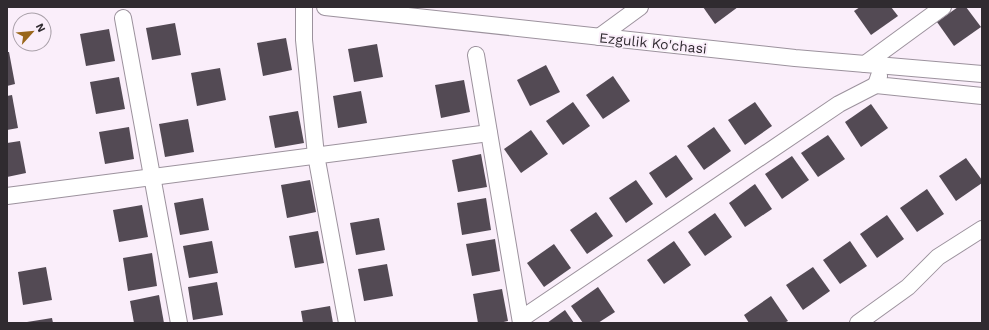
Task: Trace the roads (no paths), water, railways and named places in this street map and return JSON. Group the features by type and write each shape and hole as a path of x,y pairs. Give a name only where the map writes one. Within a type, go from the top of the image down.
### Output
{"street":[{"path":"304,7 304,40 316,155 347,323"},
{"name":"Ezgulik Ko'chasi","path":"325,7 450,14 599,37 795,58 982,74"},
{"path":"599,37 640,7"},
{"path":"865,64 943,7"},
{"path":"123,18 179,323"},
{"path":"476,55 521,321 839,104 876,85 982,96"},
{"path":"876,85 882,65"},
{"path":"7,196 489,132"},
{"path":"858,323 908,287 938,257 982,229"}]}
